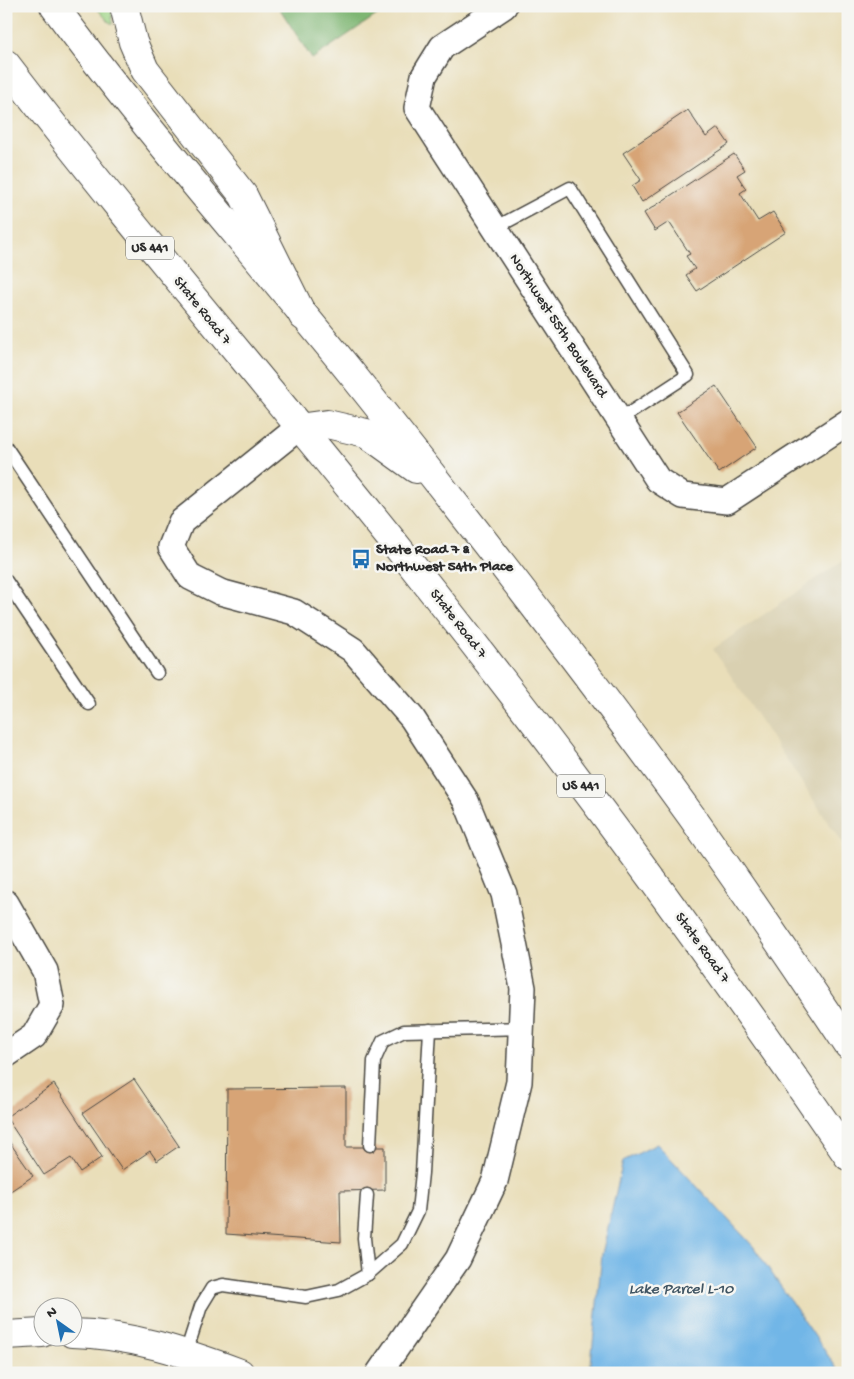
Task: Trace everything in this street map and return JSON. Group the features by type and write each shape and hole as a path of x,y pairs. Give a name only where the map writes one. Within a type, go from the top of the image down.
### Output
{"main road":[{"path":"54,6 185,173 444,490 568,650 692,818 848,1045"},
{"path":"124,6 133,42 145,70 244,195 303,316"},
{"name":"State Road 7","path":"6,64 93,177 408,560 625,843 745,1006 848,1156"},
{"path":"298,428 327,424 366,433 444,490"},
{"path":"6,1336 32,1334"},
{"path":"82,1334 133,1339 186,1353 240,1373"}],"street":[{"name":"Northwest 55th Boulevard","path":"504,6 442,47 424,76 417,108 658,480 683,496 727,501 848,422"},
{"path":"298,428 182,522 172,547 190,577 220,592 294,612 353,650 412,718 466,801 504,894 523,988 519,1082 495,1181 458,1259 379,1373"},
{"path":"6,903 45,971 52,1005 34,1036 6,1054"}],"lane":[{"path":"495,228 570,188 688,375 619,420"},
{"path":"6,447 157,673"},
{"path":"6,580 89,704"},
{"path":"370,1145 374,1061 383,1041 404,1031 521,1028"},
{"path":"186,1353 201,1306 212,1288 223,1285 306,1297 339,1290 368,1274 402,1244 418,1210 422,1173 430,1030"},
{"path":"367,1195 364,1238 368,1274"}],"shaded area":[{"path":"848,557 848,852 713,649"}],"green space":[{"path":"95,6 111,6 113,24 109,22"},
{"path":"278,6 390,6 312,59"}],"water":[{"name":"Lake Parcel L-10","path":"657,1144 753,1246 840,1373 590,1373 602,1254 623,1161"}],"building":[{"path":"688,110 706,137 718,128 729,144 642,202 632,186 641,180 623,153"},
{"path":"734,154 745,170 737,175 746,189 740,193 758,221 773,212 786,232 697,291 686,275 695,269 686,256 690,254 669,222 655,231 644,213"},
{"path":"716,386 757,447 719,473 677,412"},
{"path":"134,1079 179,1146 157,1161 150,1151 122,1170 83,1113"},
{"path":"54,1084 102,1157 80,1172 71,1158 44,1175 6,1117"},
{"path":"346,1088 346,1147 385,1147 385,1190 340,1191 341,1242 226,1234 227,1089"},
{"path":"6,1137 33,1176 6,1194"}],"place":[{"name":"State Road 7 & Northwest 54th Place","path":"361,559"}]}
